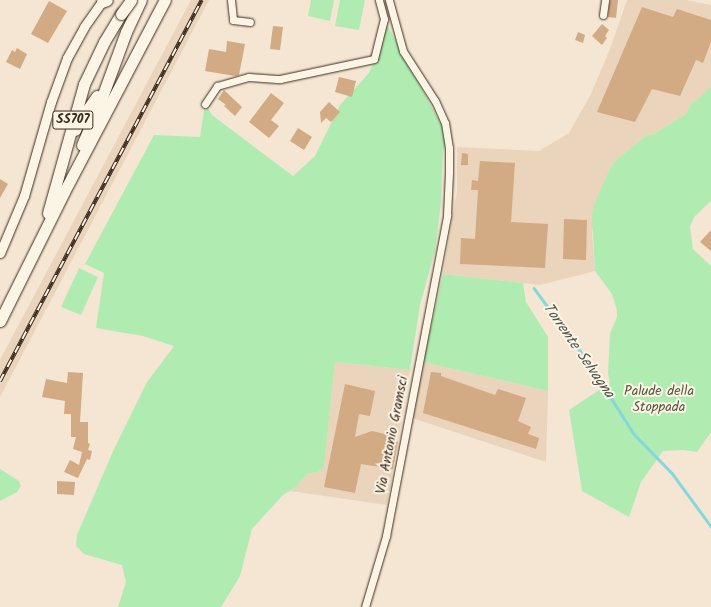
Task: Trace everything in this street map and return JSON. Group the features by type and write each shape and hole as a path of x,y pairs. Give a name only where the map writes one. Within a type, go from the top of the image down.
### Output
{"highway":[{"name":"SS707","path":"0,321 64,192 165,0"},
{"name":"SS707","path":"43,234 84,84 104,42 122,14 133,1"},
{"path":"64,192 73,165 98,108 103,90 126,32 133,1"},
{"path":"52,201 75,128 103,90"}],"main road":[{"path":"0,253 24,196 51,102 67,58 84,27 104,1"}],"street":[{"path":"231,0 233,20 250,22"},
{"path":"205,104 217,86 249,76 280,79 374,59 384,19 379,0"},
{"name":"Via Antonio Gramsci","path":"365,607 386,536 447,215 449,148 445,123 435,101 403,51 389,0"},
{"path":"603,16 605,0"}],"shaded area":[{"path":"191,0 209,0 0,397 0,360"},
{"path":"627,0 686,0 711,5 711,86 699,98 692,102 686,114 654,134 647,135 617,159 610,168 600,194 592,232 595,271 540,285 443,274 457,191 457,147 539,151 569,133 591,94 610,49"},
{"path":"335,362 410,370 387,505 290,491 296,487 307,474 318,472 324,466"},
{"path":"423,362 548,391 546,462 412,418"}],"green space":[{"path":"311,0 334,0 330,21 308,16"},
{"path":"340,0 365,0 359,30 335,26"},
{"path":"384,19 447,135 443,153 441,203 435,251 420,305 410,370 335,362 324,467 318,472 307,474 296,487 283,495 252,529 240,576 221,607 118,607 126,582 122,565 84,554 76,546 77,535 114,449 147,382 174,346 143,336 96,328 104,273 85,264 154,135 200,137 205,104 212,115 293,176 315,156 340,105 369,73 381,42"},
{"name":"Palude della Stoppada","path":"711,86 711,201 695,216 690,226 693,249 711,266 711,432 697,452 683,450 663,451 641,482 629,517 582,491 569,410 610,383 608,374 610,333 617,317 617,310 612,294 595,271 592,218 594,205 610,168 617,159 647,135 654,134 686,114 692,102 699,98"},
{"path":"79,268 98,277 81,315 61,307"},
{"path":"443,274 523,283 526,302 548,337 548,391 423,362"},
{"path":"0,469 19,481 21,486 17,492 0,501"}],"building":[{"path":"610,0 618,0 616,18 608,17"},
{"path":"49,1 67,11 48,43 31,34"},
{"path":"642,7 673,17 677,9 711,20 711,42 703,63 696,60 680,96 652,89 635,122 597,112"},
{"path":"602,24 609,30 605,36 607,38 602,45 592,36"},
{"path":"273,26 283,27 280,50 270,49"},
{"path":"578,32 585,35 583,43 575,40"},
{"path":"227,41 245,44 239,75 235,76 205,71 209,49 226,52"},
{"path":"17,48 27,54 20,69 6,62 12,50 15,52"},
{"path":"339,77 356,81 352,97 335,92"},
{"path":"224,90 242,107 235,116 224,106 226,105 218,99"},
{"path":"271,93 284,103 271,120 279,126 269,138 249,122"},
{"path":"329,102 340,112 331,122 326,118 321,123 320,112"},
{"path":"298,128 312,137 304,150 290,141"},
{"path":"462,153 468,154 468,165 461,165"},
{"path":"480,161 515,163 511,222 548,224 545,268 460,264 461,238 475,239 478,190 471,190 472,180 478,181"},
{"path":"0,179 8,184 0,198"},
{"path":"564,219 587,220 586,260 563,259"},
{"path":"711,230 711,251 700,242"},
{"path":"68,372 83,373 80,422 88,422 88,443 90,444 88,450 92,451 90,460 87,459 78,478 64,472 70,460 79,465 82,452 73,449 76,437 71,437 71,414 64,414 65,401 42,397 46,379 67,383"},
{"path":"431,372 441,373 441,376 495,395 498,389 526,398 518,421 531,427 528,434 539,438 536,449 423,413"},
{"path":"345,384 375,391 370,416 359,414 355,437 372,431 389,435 388,439 398,442 393,469 361,464 355,493 324,487"},
{"path":"57,481 75,482 74,495 57,494"}],"waterway":[{"name":"Torrente Selvagna","path":"534,288 589,363 634,434 672,473 711,526"}],"railway":[{"path":"0,381 202,0"}]}
